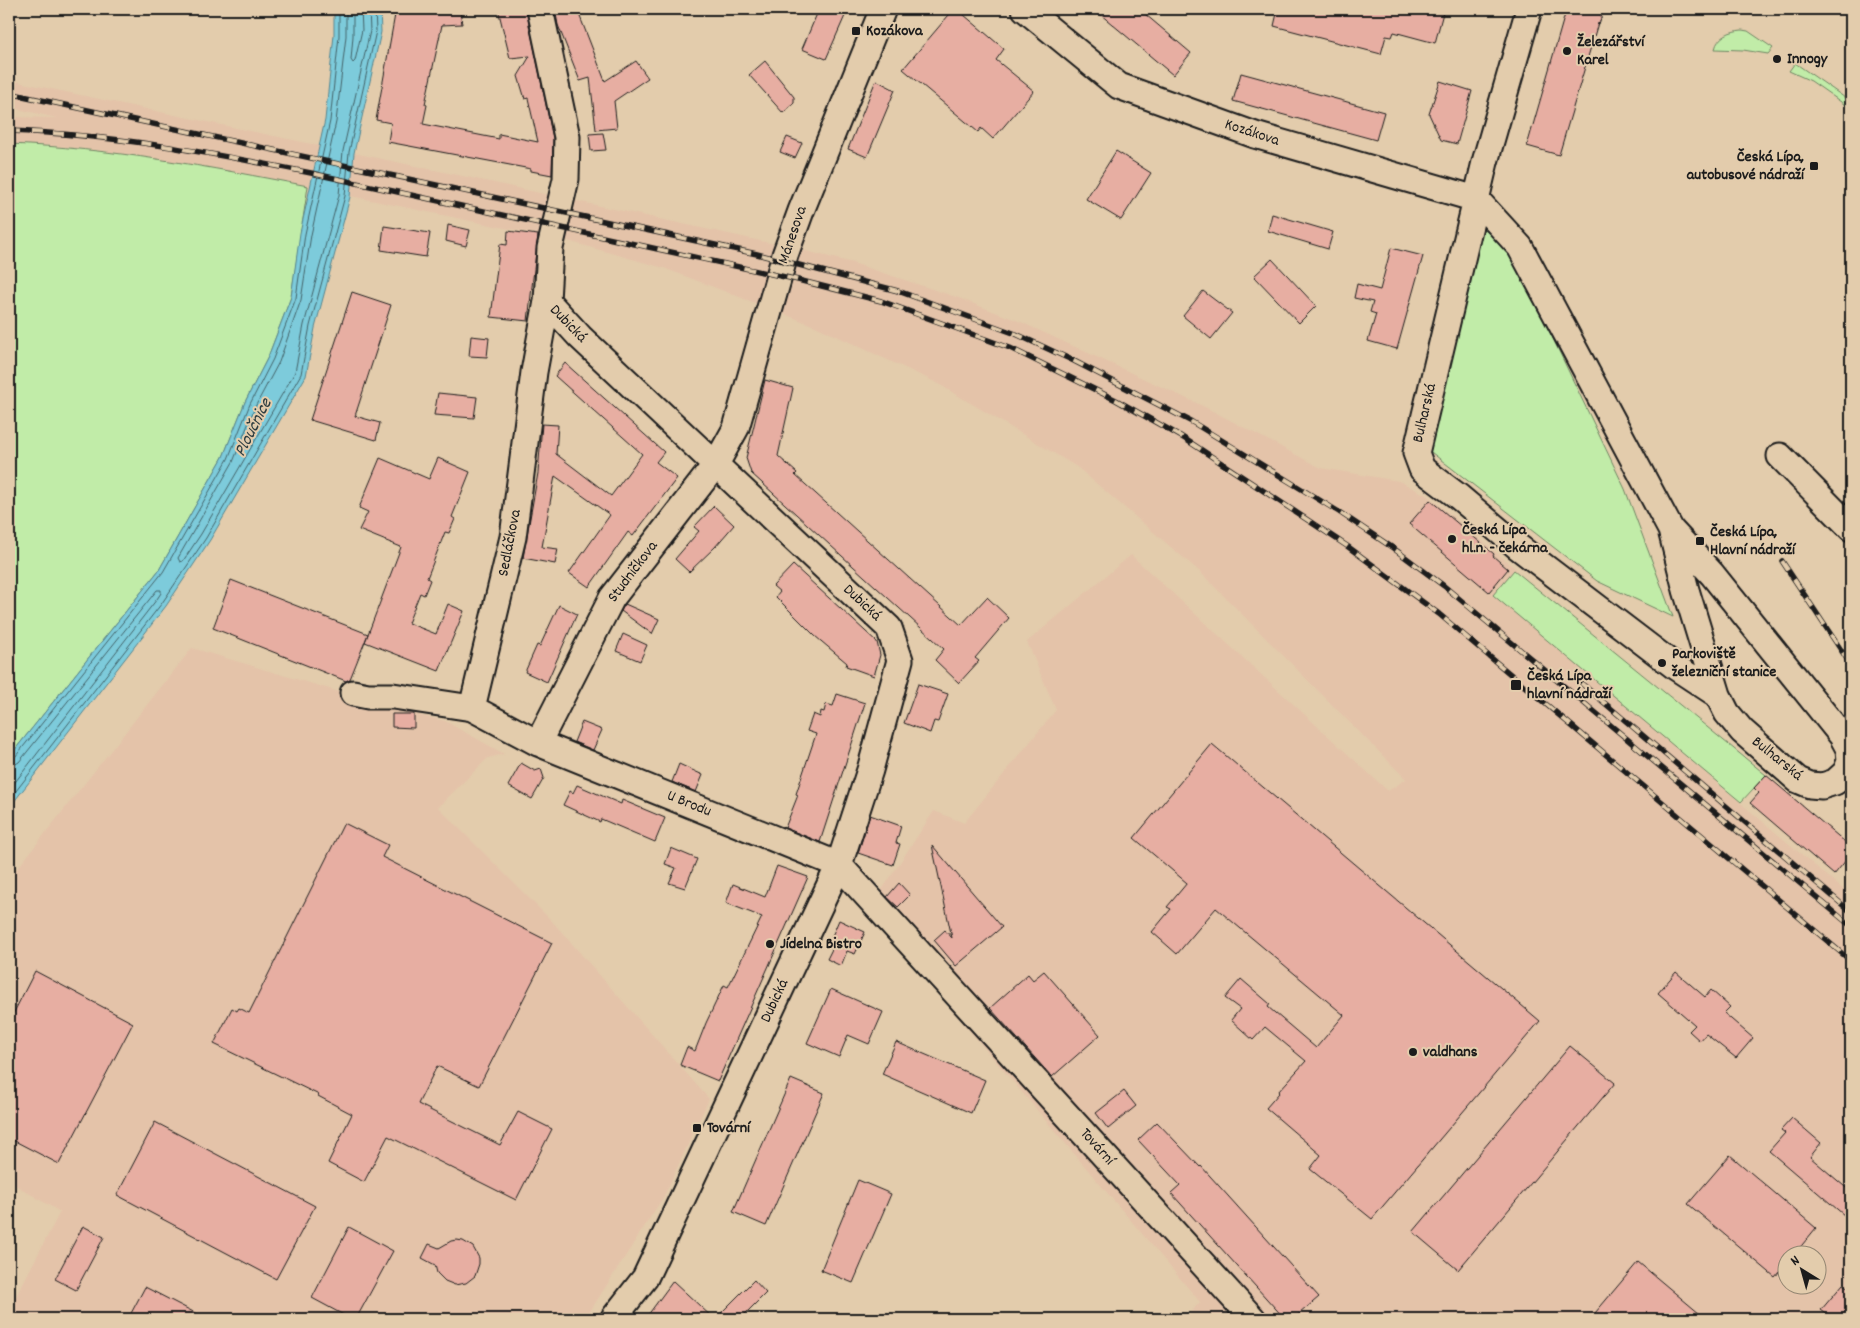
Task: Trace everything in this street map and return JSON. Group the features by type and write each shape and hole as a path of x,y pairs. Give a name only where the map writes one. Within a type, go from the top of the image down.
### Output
{"street":[{"name":"Dubická","path":"540,9 567,138 566,179 550,248 547,302 580,337 889,628 900,660 870,770 840,865 645,1278 613,1319"},
{"name":"Mánesova","path":"716,464 736,428 785,255 801,211 883,9"},
{"name":"Kozákova","path":"1025,9 1119,86 1255,136 1476,199"},
{"name":"Bulharská","path":"1528,9 1476,199 1416,453 1422,469 1579,594 1677,668 1718,694"},
{"name":"Bulharská","path":"1476,199 1520,247 1671,530 1686,590 1718,694 1727,714 1742,731 1798,780 1810,785 1822,786 1835,782 1846,772 1850,761 1849,749 1842,736 1712,574 1671,530"},
{"name":"Sedláčkova","path":"472,708 513,537 534,372 547,302"},
{"path":"1780,456 1851,528"},
{"name":"Studničkova","path":"538,743 612,598 716,464"},
{"path":"353,693 368,696 393,696 472,708 538,743"},
{"name":"U Brodu","path":"538,743 840,865"},
{"name":"Tovární","path":"840,865 1253,1319"}],"shaded area":[{"path":"9,80 467,177 802,250 853,263 956,297 1021,322 1203,406 1321,468 1399,481 1428,496 1516,569 1494,595 1851,896 1851,1319 1185,1319 1200,1302 868,911 934,811 964,823 1056,710 1027,642 1131,555 1388,791 1406,779 1199,571 1077,467 937,383 815,326 664,268 568,241 240,173 104,151 58,146 9,144 9,117 57,118 9,107"},
{"path":"192,648 414,714 445,721 504,754 488,758 438,807 551,920 709,1099 664,1196 585,1319 9,1319 9,1310 60,1212 9,1181 9,879"}],"green space":[{"path":"1742,30 1748,31 1773,48 1768,54 1743,50 1715,49 1725,35"},
{"path":"1795,63 1851,102 1851,109 1811,81 1789,71"},
{"path":"9,144 122,154 197,165 308,186 291,297 268,357 245,402 223,457 159,570 9,757"},
{"path":"1482,228 1508,247 1534,299 1625,489 1673,617 1597,581 1427,449"},
{"path":"1514,570 1766,775 1741,802 1493,595"}],"water":[{"name":"Ploučnice","path":"334,9 380,9 381,32 354,153 350,197 315,328 306,376 210,540 166,606 9,808 9,757 159,570 223,457 245,402 268,357 291,297 300,233 325,120 334,35"}],"building":[{"path":"396,9 460,9 462,24 442,25 425,104 427,105 423,124 499,139 499,134 538,142 528,98 525,99 518,76 530,56 510,58 498,9 526,9 553,138 552,175 531,171 531,169 388,142 391,123 376,120"},
{"path":"568,9 577,9 605,81 636,61 648,78 614,101 617,128 596,130 590,78 580,81 558,25 556,14"},
{"path":"819,9 848,9 826,59 802,49"},
{"path":"954,9 957,9 1004,49 996,60 1034,91 993,139 981,128 978,132 903,69"},
{"path":"1094,9 1139,9 1191,53 1173,75"},
{"path":"1278,9 1444,9 1435,43 1394,32 1392,37 1386,36 1381,54 1274,26"},
{"path":"1562,9 1604,9 1598,23 1559,155 1527,146 1565,14 1561,13"},
{"path":"765,61 794,97 794,103 783,113 749,75"},
{"path":"1241,73 1384,112 1376,140 1233,101"},
{"path":"876,80 895,90 867,157 848,149"},
{"path":"1440,81 1472,91 1457,144 1441,140 1429,114"},
{"path":"603,133 606,150 591,151 589,134"},
{"path":"787,137 802,143 795,158 780,152"},
{"path":"1116,151 1151,173 1121,220 1086,199"},
{"path":"1272,214 1333,232 1328,249 1268,231"},
{"path":"448,225 470,230 466,246 446,241"},
{"path":"384,226 430,233 426,257 381,250"},
{"path":"508,231 538,235 528,321 491,317 500,244 507,245"},
{"path":"1391,248 1423,256 1397,349 1368,341 1376,314 1370,312 1373,302 1354,298 1357,284 1380,290"},
{"path":"1272,259 1316,306 1299,323 1254,276"},
{"path":"1203,291 1232,313 1211,339 1183,316"},
{"path":"352,292 391,305 355,416 380,423 376,440 310,420"},
{"path":"471,336 489,338 487,357 469,356"},
{"path":"565,363 664,452 656,462 677,478 633,536 628,532 589,587 569,573 610,515 555,476 542,547 558,549 555,564 523,558 538,473 542,424 558,425 556,454 611,496 642,454 555,376"},
{"path":"765,380 793,388 778,456 797,473 795,475 961,625 987,597 1009,618 975,658 979,661 959,683 935,660 944,649 751,473 746,458"},
{"path":"438,393 477,397 474,418 434,415"},
{"path":"380,458 429,479 438,458 470,472 452,517 455,519 449,533 445,532 427,578 430,580 424,595 420,593 408,623 436,634 448,604 464,611 439,671 365,642 401,547 359,530 368,512 359,508"},
{"name":"Česká Lípa hl.n. - čekárna","path":"1430,500 1494,554 1493,556 1508,569 1489,592 1409,524"},
{"path":"714,506 734,525 689,572 675,559 699,531 694,527"},
{"path":"793,565 877,642 880,655 874,676 846,666 847,663 815,636 776,597 780,592 773,586"},
{"path":"231,580 368,634 350,679 346,681 213,628"},
{"path":"625,604 659,619 652,634 621,611"},
{"path":"559,605 577,614 547,682 525,672 537,645 540,646"},
{"path":"623,634 647,645 640,661 616,651"},
{"path":"918,684 948,694 938,722 934,721 930,733 904,723"},
{"path":"837,694 865,703 820,842 785,828 798,795 796,794 816,734 807,731 813,714 820,717 821,711 824,712 826,704 833,706"},
{"path":"392,714 414,714 414,728 392,727"},
{"path":"582,722 602,730 593,750 574,742"},
{"path":"1212,744 1540,1021 1372,1219 1310,1169 1321,1155 1266,1108 1306,1061 1265,1027 1253,1040 1231,1020 1240,1009 1225,998 1241,979 1270,1004 1268,1007 1316,1048 1344,1015 1216,908 1177,954 1152,932 1171,909 1167,907 1187,883 1134,838"},
{"path":"521,763 535,771 541,769 544,778 532,799 508,786"},
{"path":"679,764 703,775 696,792 672,782"},
{"path":"1766,775 1851,847 1851,854 1834,875 1750,803 1759,793 1754,788"},
{"path":"577,785 621,804 622,800 665,818 655,842 601,819 600,822 563,805 570,791 573,793"},
{"path":"870,815 901,826 896,843 900,844 893,865 858,853"},
{"path":"344,823 388,845 382,857 552,943 479,1086 437,1066 418,1104 500,1145 518,1112 552,1129 516,1200 388,1136 364,1182 328,1163 352,1114 319,1095 214,1044 232,1008 237,1011 239,1008 249,1013"},
{"path":"932,845 1002,927 956,966 934,940 945,930 952,938"},
{"path":"671,848 697,859 685,888 669,883 676,868 665,864"},
{"path":"777,866 808,877 718,1081 680,1065 687,1047 695,1051 724,985 728,987 762,917 726,903 733,884 765,897"},
{"path":"899,883 910,895 898,907 887,897"},
{"path":"839,920 865,932 855,954 847,951 841,966 827,959 834,945 829,943"},
{"path":"35,971 133,1023 59,1164 9,1138 9,1022"},
{"path":"1044,971 1100,1035 1052,1077 990,1008 1028,974 1033,980"},
{"path":"1676,972 1705,997 1711,990 1730,1007 1724,1013 1753,1038 1736,1058 1706,1034 1700,1041 1689,1031 1695,1025 1658,993"},
{"path":"831,989 883,1012 869,1044 848,1035 839,1057 807,1043"},
{"path":"896,1042 985,1080 971,1113 882,1074"},
{"path":"1570,1046 1615,1083 1458,1270 1413,1232"},
{"path":"791,1079 824,1093 766,1226 733,1212"},
{"path":"1124,1091 1136,1106 1108,1129 1096,1113"},
{"path":"1792,1118 1821,1143 1810,1157 1851,1192 1851,1221 1769,1151 1785,1133 1781,1130"},
{"path":"155,1122 315,1206 276,1279 117,1195"},
{"path":"1157,1122 1201,1166 1319,1297 1293,1319 1285,1319 1171,1193 1180,1185 1138,1140"},
{"path":"1730,1155 1816,1228 1801,1246 1778,1246 1778,1273 1775,1277 1688,1204"},
{"path":"858,1180 891,1194 853,1283 821,1270"},
{"path":"83,1226 104,1237 76,1290 55,1279"},
{"path":"349,1227 393,1251 356,1319 351,1319 312,1298"},
{"path":"457,1240 473,1247 479,1258 479,1264 475,1276 466,1283 455,1285 445,1281 437,1273 435,1265 422,1258 429,1244 439,1248 451,1241"},
{"path":"1638,1262 1706,1319 1590,1319"},
{"path":"754,1280 766,1293 740,1319 715,1319"},
{"path":"673,1281 714,1319 645,1319"},
{"path":"1843,1284 1851,1290 1851,1319 1833,1319 1821,1310"},
{"path":"145,1287 207,1319 128,1319"}],"railway":[{"path":"9,93 757,254 898,291 1016,334 1074,361 1192,422 1339,512 1393,548 1444,586 1851,926"},
{"path":"9,131 123,140 236,158 311,173 794,279 881,301 1010,348 1116,400 1182,437 1347,546 1439,614 1851,961"},
{"path":"1782,561 1851,665"},
{"path":"1581,683 1851,912"}],"place":[{"name":"Kozákova","path":"856,31"},
{"name":"Železářství Karel","path":"1567,51"},
{"name":"Innogy","path":"1777,59"},
{"name":"Česká Lípa, autobusové nádraží","path":"1814,166"},
{"name":"Česká Lípa hl.n. - čekárna","path":"1452,539"},
{"name":"Česká Lípa, Hlavní nádraží","path":"1700,541"},
{"name":"Parkoviště železniční stanice","path":"1662,663"},
{"name":"Česká Lípa hlavní nádraží","path":"1516,685"},
{"name":"Jídelna Bistro","path":"770,944"},
{"name":"valdhans","path":"1413,1052"},
{"name":"Tovární","path":"697,1128"}]}
